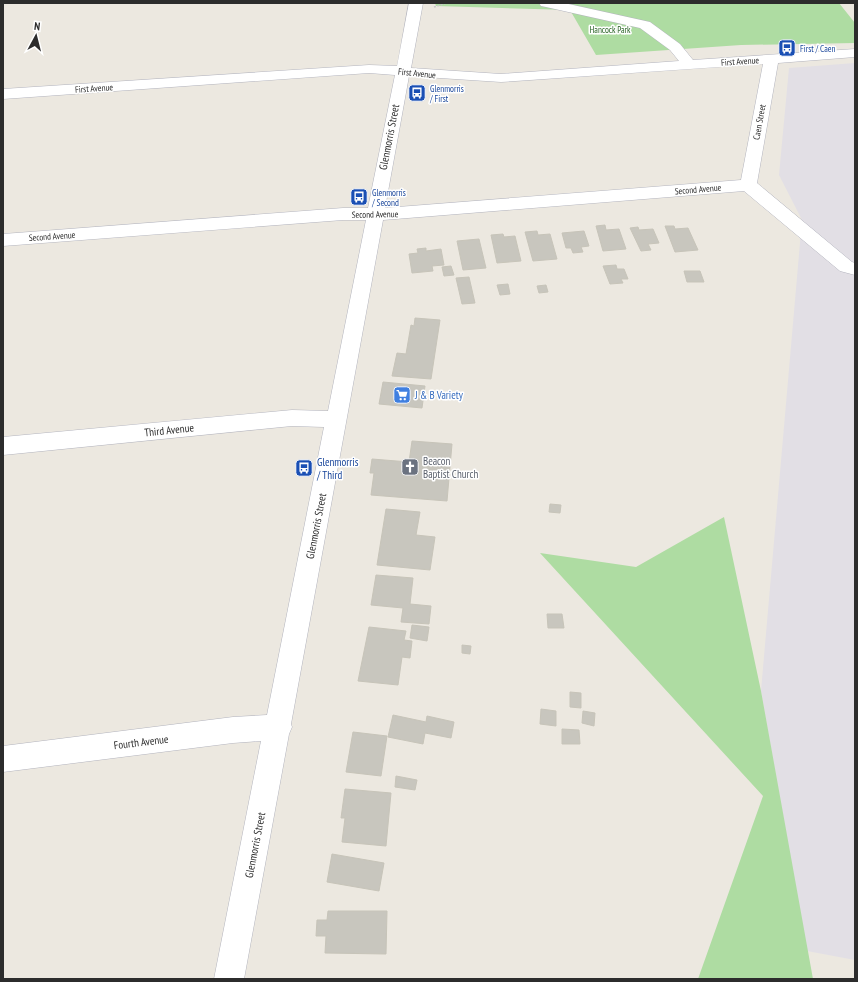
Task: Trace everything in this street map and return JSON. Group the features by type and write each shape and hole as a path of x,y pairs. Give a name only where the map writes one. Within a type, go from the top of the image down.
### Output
{"street":[{"name":"Glenmorris Street","path":"229,979 278,727 374,214 416,3"},
{"path":"546,3 645,25 675,47 690,64"},
{"name":"First Avenue","path":"3,94 369,69 455,77 501,78 855,52"},
{"name":"Caen Street","path":"748,185 771,58"},
{"path":"748,185 846,267 855,269"},
{"name":"Second Avenue","path":"3,240 343,214 399,214 748,185"},
{"name":"Third Avenue","path":"3,446 292,418 336,418"},
{"name":"Fourth Avenue","path":"3,759 233,730 278,727"}],"shaded area":[{"path":"855,63 855,960 807,951 761,691 802,220 779,175 789,68"}],"green space":[{"name":"Hancock Park","path":"435,3 839,3 855,23 855,43 741,45 596,55 570,10 436,6"},
{"path":"724,517 761,691 813,979 698,979 763,796 540,553 636,567"}],"building":[{"path":"605,225 606,230 619,229 626,249 603,251 596,226"},
{"path":"665,226 674,226 675,229 688,228 698,250 675,252"},
{"path":"638,227 639,230 653,229 659,243 648,244 651,250 641,251 630,228"},
{"path":"537,231 538,235 550,234 557,259 533,261 525,232"},
{"path":"584,231 589,246 581,247 583,252 573,253 571,248 566,248 562,233"},
{"path":"503,234 504,237 515,236 521,261 497,263 491,235"},
{"path":"479,239 486,268 463,270 457,241"},
{"path":"426,248 426,251 441,249 444,265 432,266 433,271 412,273 409,254 418,253 417,249"},
{"path":"616,265 617,269 624,269 628,279 621,279 623,283 610,284 603,266"},
{"path":"451,266 454,275 444,276 442,267"},
{"path":"684,271 700,271 704,282 687,282"},
{"path":"469,277 475,303 462,304 456,278"},
{"path":"508,284 510,294 500,295 497,285"},
{"path":"546,285 548,292 539,293 537,286"},
{"path":"415,318 440,320 431,379 392,376 397,353 406,354 411,325 414,326"},
{"name":"J & B Variety","path":"383,382 425,386 422,408 379,404"},
{"name":"Beacon Baptist Church","path":"412,441 452,444 447,501 371,495 374,473 370,473 372,459 409,462"},
{"path":"550,504 561,505 560,513 549,512"},
{"path":"386,509 420,512 416,535 435,537 430,570 377,565"},
{"path":"376,575 413,578 410,604 431,606 429,624 401,622 403,608 371,605"},
{"path":"547,614 562,614 564,628 548,628"},
{"path":"412,625 429,627 427,641 410,638"},
{"path":"369,627 406,631 404,640 412,641 410,658 402,657 398,685 358,681"},
{"path":"462,645 471,646 470,654 462,653"},
{"path":"570,692 581,693 581,708 570,707"},
{"path":"541,709 556,711 556,726 540,724"},
{"path":"583,711 595,713 594,726 582,723"},
{"path":"393,715 426,722 427,716 454,722 451,738 425,733 423,744 388,737"},
{"path":"562,729 579,730 580,744 562,744"},
{"path":"353,732 387,736 381,776 346,772"},
{"path":"396,776 417,780 415,790 395,787"},
{"path":"345,789 391,793 386,846 342,842 345,818 341,818"},
{"path":"332,854 384,863 379,891 327,882"},
{"path":"328,911 387,911 386,954 325,953 326,936 316,936 317,920 327,920"}],"place":[{"name":"First / Caen","path":"787,48"},
{"name":"Glenmorris / First","path":"417,93"},
{"name":"Glenmorris / Second","path":"359,197"},
{"name":"J & B Variety","path":"402,395"},
{"name":"Beacon Baptist Church","path":"410,467"},
{"name":"Glenmorris / Third","path":"304,468"}]}
